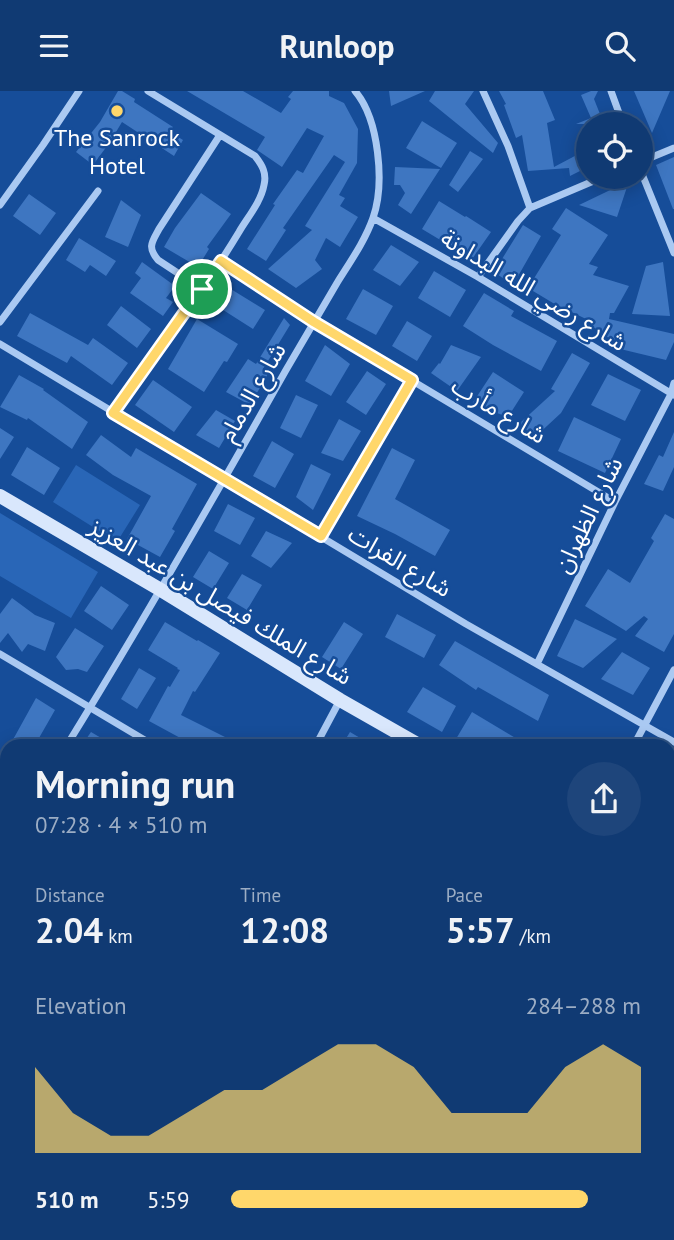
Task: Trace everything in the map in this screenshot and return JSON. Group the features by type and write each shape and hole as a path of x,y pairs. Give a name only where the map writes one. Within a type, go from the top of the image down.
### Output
{"main road":[{"name":"شارع الملك فيصل بن عبد العزيز","path":"0,495 409,739"}],"street":[{"path":"0,205 79,91"},
{"path":"113,413 221,261 264,186 265,173 255,156 148,91"},
{"name":"شارع الدمام","path":"71,739 161,590 373,218 379,191 377,147 368,114 355,91"},
{"path":"483,91 508,146 530,208"},
{"path":"611,91 619,112"},
{"path":"202,289 158,260 151,248 159,229 220,135"},
{"path":"653,157 674,148"},
{"path":"478,277 530,208 576,188"},
{"path":"648,189 674,253"},
{"path":"0,322 98,191"},
{"name":"شارع رضي الله البداونة","path":"373,218 478,277 672,395"},
{"name":"شارع مأرب","path":"221,261 314,322 615,502"},
{"name":"شارع الفرات","path":"0,344 466,624 669,739"},
{"path":"321,536 412,380"},
{"name":"شارع الظهران","path":"537,664 615,502 672,395 674,383"},
{"path":"0,653 143,739"},
{"path":"637,739 674,670"},
{"path":"320,739 341,700"}],"shaded area":[{"path":"76,465 140,505 117,542 53,502"},
{"path":"0,513 98,572 71,618 0,576"}],"building":[{"path":"118,91 135,99 134,102 173,127 170,132 183,140 174,156 122,122 93,165 76,152 100,122"},
{"path":"187,91 243,91 281,113 293,91 329,91 329,96 344,103 358,129 357,163 339,195 345,198 340,206 358,217 340,247 326,238 315,260 322,269 296,288 268,269 312,230 305,226 345,162 334,155 283,228 286,230 266,261 247,249 275,205 273,204 297,170 303,173 324,136 307,128 282,167 257,150 265,137"},
{"path":"389,91 425,91 391,106"},
{"path":"435,91 474,91 465,104 498,143 493,153 429,101"},
{"path":"499,91 543,91 555,120 547,123 554,167 576,155 576,173 570,176 569,168 528,171 522,135 516,138 504,105 506,104"},
{"path":"598,91 594,99 599,112 588,112 581,95"},
{"path":"634,91 670,91 653,131 653,112 643,112"},
{"path":"422,121 457,143 441,168 406,148"},
{"path":"470,151 483,159 458,192 449,185"},
{"path":"674,157 674,209 673,209 656,165"},
{"path":"395,167 440,169 411,214 398,205 405,193 400,185 394,185"},
{"path":"612,189 626,189 617,217 579,205"},
{"path":"201,193 231,214 207,247 209,249 198,267 164,247"},
{"path":"29,194 56,213 40,235 13,216"},
{"path":"121,200 141,215 128,247 105,237"},
{"path":"439,201 491,232 470,262 422,229"},
{"path":"566,208 608,235 589,264 598,267 593,275 629,286 614,313 610,313 609,319 674,334 674,342 666,360 612,347 613,341 585,321 586,319 528,288 561,235 552,229"},
{"path":"523,225 541,236 513,285 494,272"},
{"path":"79,238 116,261 106,276 90,265 85,272 66,260"},
{"path":"391,245 419,262 400,286 373,270"},
{"path":"142,262 175,286 166,298 173,302 163,316 130,293 141,278 135,273"},
{"path":"663,262 670,316 632,314 646,266"},
{"path":"434,271 466,290 450,317 418,298"},
{"path":"221,283 265,310 253,329 209,301"},
{"path":"363,289 393,306 376,335 346,319"},
{"path":"484,293 514,311 511,316 557,341 541,371 463,326"},
{"path":"121,306 151,329 137,348 107,325"},
{"path":"30,313 88,345 93,338 128,363 112,385 71,356 67,363 17,336"},
{"path":"284,318 290,325 263,369 269,372 250,405 226,392 248,359 256,364"},
{"path":"197,319 238,344 204,392 168,369"},
{"path":"407,321 432,336 417,361 392,346"},
{"path":"325,345 350,364 331,396 305,381"},
{"path":"451,345 481,357 457,391 431,373"},
{"path":"572,353 590,363 561,413 534,438 520,423 555,391 551,389"},
{"path":"367,371 386,384 366,415 346,402"},
{"path":"493,372 524,392 508,417 472,404"},
{"path":"608,374 641,390 625,421 591,405"},
{"path":"19,375 44,389 88,422 72,449 28,418 27,420 0,407"},
{"path":"153,380 192,407 174,432 135,405"},
{"path":"296,395 318,405 301,438 280,428"},
{"path":"216,410 235,421 219,448 196,435"},
{"path":"574,417 621,439 605,473 558,451"},
{"path":"339,419 361,431 343,461 321,453"},
{"path":"0,428 14,437 0,459"},
{"path":"674,432 674,467 663,491 644,484 659,455 663,457"},
{"path":"101,435 131,457 136,448 197,484 160,557 127,539 151,496 113,475 86,455"},
{"path":"272,441 294,454 275,488 253,476"},
{"path":"27,447 60,468 44,495 11,475"},
{"path":"392,448 415,460 395,499 450,530 435,556 357,516"},
{"path":"311,464 331,474 313,510 296,497"},
{"path":"228,504 255,518 240,545 214,531"},
{"path":"665,514 674,519 674,634 664,652 635,636 648,619 644,616 626,631 585,606 608,569 630,583 654,541 651,538"},
{"path":"266,531 292,543 271,568 251,556"},
{"path":"209,551 229,563 213,589 193,577"},
{"path":"242,574 262,585 247,610 227,598"},
{"path":"101,586 129,605 112,630 84,611"},
{"path":"12,598 35,615 55,623 45,651 28,644 22,652 8,633 0,643 0,614"},
{"path":"397,614 436,635 424,658 385,637"},
{"path":"575,619 617,639 583,668 557,656"},
{"path":"165,622 220,653 195,692 193,691 181,715 229,739 182,739 149,721 180,670 148,650"},
{"path":"344,622 363,634 341,669 322,657"},
{"path":"75,628 104,646 87,672 78,669 66,670 56,657"},
{"path":"455,641 549,695 538,721 478,687 476,690 439,665"},
{"path":"622,652 650,668 633,695 601,679"},
{"path":"139,668 156,678 137,709 121,699"},
{"path":"423,687 456,706 442,732 407,712"},
{"path":"36,698 55,710 38,739 13,739"},
{"path":"472,712 517,739 456,739"},
{"path":"91,732 103,739 86,739"},
{"path":"350,732 362,739 346,739"}],"place":[{"name":"The Sanrock Hotel","path":"117,111"}],"route":[{"path":"221,261 314,322 412,380 321,536 113,413 202,289 221,261"}]}
